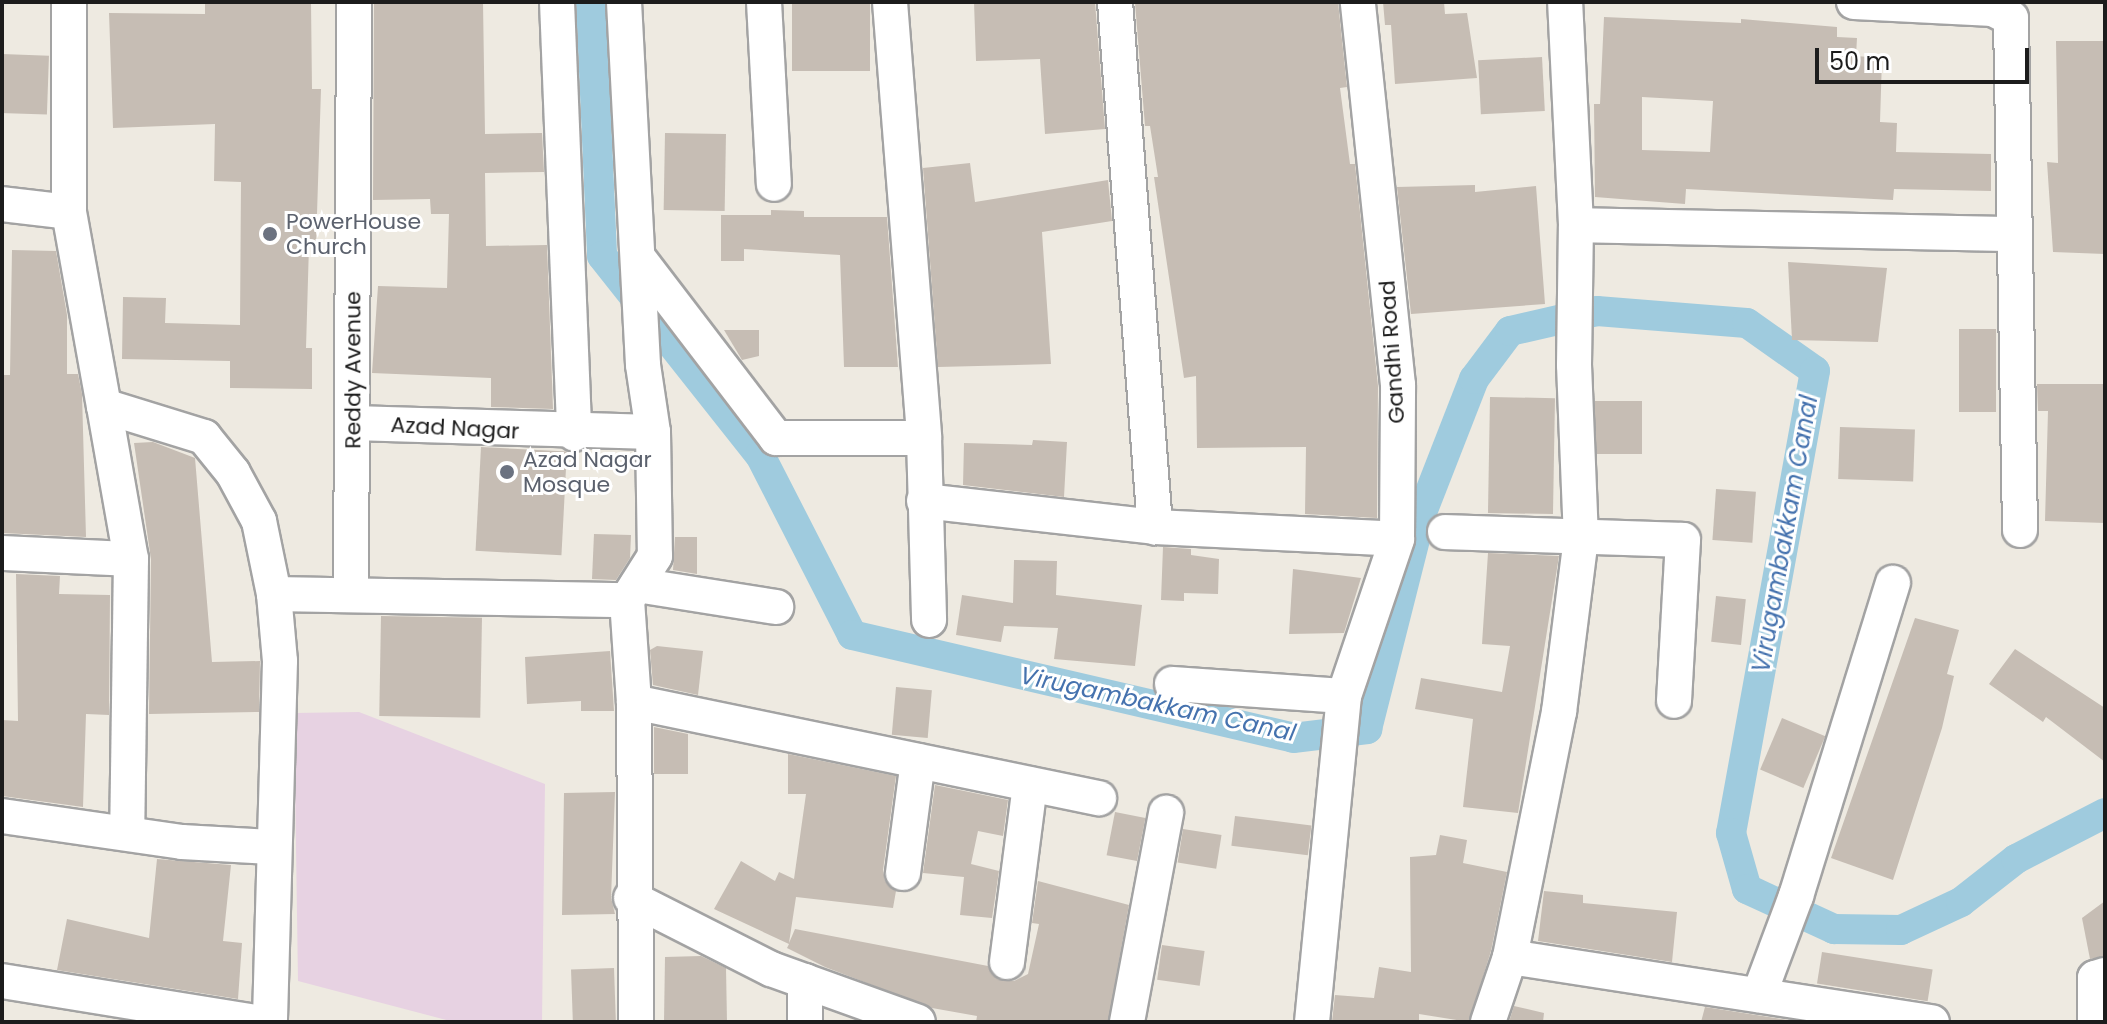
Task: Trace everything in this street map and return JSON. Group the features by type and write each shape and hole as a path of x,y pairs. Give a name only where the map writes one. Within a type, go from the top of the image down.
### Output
{"street":[{"path":"69,2 69,212 131,559 127,833"},
{"name":"Reddy Avenue","path":"351,594 354,2"},
{"path":"557,2 574,434"},
{"path":"624,2 640,260 643,365 653,432 655,556 632,593 631,898 636,1022"},
{"path":"764,2 774,184"},
{"path":"890,2 924,438 929,620"},
{"path":"1115,2 1155,527"},
{"name":"Gandhi Road","path":"1312,1022 1344,696 1397,539 1398,385 1358,2"},
{"path":"1488,1022 1510,957 1559,712 1581,539 1574,365 1576,225 1565,2"},
{"path":"1854,2 1993,9 2011,18 2020,530"},
{"path":"2,204 69,212"},
{"path":"1576,225 2013,234"},
{"path":"640,260 776,438 924,438"},
{"path":"104,406 204,437 233,473 259,521 274,594 280,661 271,847 270,1022"},
{"name":"Azad Nagar","path":"353,423 574,434 653,432"},
{"path":"924,501 1155,527 1397,539"},
{"path":"1445,532 1581,539 1683,540 1674,701"},
{"path":"2,553 131,559"},
{"path":"1759,995 1796,896 1893,583"},
{"path":"274,594 632,593 776,607"},
{"path":"1172,684 1344,696"},
{"path":"634,702 1099,798"},
{"path":"903,873 918,761"},
{"path":"1007,962 1030,784"},
{"path":"1127,1022 1166,813"},
{"path":"2,816 127,833 271,847"},
{"path":"631,898 805,981 918,1022"},
{"path":"1510,957 1932,1022"},
{"path":"2095,1022 2095,978 2105,975"},
{"path":"2,981 255,1022"},
{"path":"805,981 805,1022"}],"shaded area":[{"path":"359,712 545,784 542,1022 454,1022 298,981 294,713"}],"building":[{"path":"205,2 311,2 312,89 321,89 316,245 309,245 306,348 312,348 312,389 230,388 230,361 122,359 123,297 166,298 165,323 240,325 241,182 214,181 215,124 113,128 109,13 205,14"},
{"path":"374,2 483,2 485,134 542,133 544,172 485,173 486,246 547,245 553,409 491,407 491,378 372,373 378,286 447,288 449,214 431,214 430,199 373,200"},
{"path":"792,2 870,2 870,71 792,71"},
{"path":"974,2 1095,2 1105,129 1045,134 1040,59 976,61"},
{"path":"1338,2 1347,87 1340,88 1350,164 1355,164 1378,386 1377,518 1305,514 1306,447 1197,448 1196,376 1184,378 1154,177 1158,177 1150,126 1145,126 1135,3"},
{"path":"1383,2 1444,2 1445,14 1467,13 1477,78 1395,84 1391,25 1385,25"},
{"path":"1604,17 1741,23 1741,19 1837,27 1837,37 1857,38 1856,56 1882,58 1880,122 1897,123 1896,152 1991,154 1991,191 1894,189 1893,200 1686,189 1685,204 1595,197 1594,104 1600,104","holes":["1642,97 1713,101 1710,152 1642,150"]},
{"path":"2056,41 2105,41 2105,254 2053,252 2047,162 2058,163"},
{"path":"2,54 49,56 47,115 2,113"},
{"path":"1542,57 1545,111 1481,114 1478,60"},
{"path":"665,133 726,134 725,211 664,210"},
{"path":"970,163 975,202 1108,180 1112,221 1042,232 1051,364 938,367 923,168"},
{"path":"1475,185 1475,192 1536,186 1545,304 1411,314 1397,187"},
{"path":"771,210 804,211 804,217 887,217 898,367 844,367 840,255 744,249 744,261 721,261 721,215 771,215"},
{"path":"12,250 56,251 67,315 67,374 78,374 82,394 86,537 2,533 2,375 10,375"},
{"path":"1788,262 1887,268 1878,342 1792,340"},
{"path":"1959,329 1996,329 1996,412 1959,412"},
{"path":"724,330 759,330 759,356 742,360"},
{"path":"2037,384 2105,384 2105,523 2045,521 2048,411 2038,411"},
{"path":"1490,397 1555,398 1553,514 1488,513"},
{"path":"1595,401 1642,401 1642,454 1595,454"},
{"path":"1840,427 1915,430 1913,482 1838,479"},
{"path":"1033,440 1067,442 1064,497 963,485 964,443 1032,445"},
{"path":"153,442 195,458 212,662 260,661 259,712 149,714 151,559 134,443"},
{"path":"481,447 567,452 561,555 476,551"},
{"path":"1716,489 1756,492 1752,543 1712,540"},
{"path":"594,534 631,535 630,558 616,580 592,579"},
{"path":"675,537 697,537 697,574 673,570"},
{"path":"1163,547 1191,549 1191,555 1219,559 1218,594 1184,593 1184,601 1161,600"},
{"path":"1488,553 1559,556 1518,813 1463,807 1473,719 1415,709 1421,678 1502,692 1510,646 1482,644"},
{"path":"1014,560 1057,561 1056,595 1142,605 1135,666 1054,659 1058,628 1004,626 1001,642 956,635 962,595 1013,603"},
{"path":"1293,569 1361,578 1344,633 1289,634"},
{"path":"16,574 60,576 59,594 110,595 109,715 86,714 83,807 2,796 2,720 18,721"},
{"path":"1716,596 1746,599 1741,645 1711,642"},
{"path":"381,616 482,618 480,718 379,716"},
{"path":"1915,618 1959,630 1947,674 1954,676 1942,728 1893,880 1831,858"},
{"path":"657,646 703,651 698,695 653,685 650,650"},
{"path":"2015,649 2105,708 2105,762 2046,717 2043,722 1989,684"},
{"path":"610,651 614,711 581,711 581,701 527,704 525,657"},
{"path":"896,687 932,690 928,738 892,735"},
{"path":"1782,718 1825,736 1803,788 1760,770"},
{"path":"654,727 688,734 688,774 654,774"},
{"path":"788,754 896,776 883,870 885,881 896,891 893,908 796,897 789,943 795,929 988,966 996,978 1014,981 1028,974 1039,924 1032,923 1038,881 1129,905 1108,1022 976,1022 977,1016 932,1008 825,967 787,948 789,944 714,909 741,861 775,881 779,872 794,879 806,794 788,794"},
{"path":"935,785 1008,800 1003,836 978,831 971,864 999,871 992,918 960,915 964,877 923,873"},
{"path":"615,792 611,898 615,914 562,915 564,793"},
{"path":"1115,812 1145,818 1137,861 1107,855"},
{"path":"1235,816 1311,825 1308,855 1231,846"},
{"path":"1183,829 1222,835 1216,869 1178,863"},
{"path":"1440,835 1467,840 1463,863 1507,872 1491,951 1469,1022 1419,1014 1419,1022 1332,1022 1335,995 1374,998 1379,967 1411,972 1410,857 1436,855"},
{"path":"157,859 231,865 223,941 242,943 238,999 57,970 67,919 149,938"},
{"path":"1544,891 1583,895 1583,903 1677,912 1672,962 1538,941"},
{"path":"2105,901 2105,956 2090,959 2082,918"},
{"path":"1162,945 1205,951 1200,986 1157,980"},
{"path":"1822,952 1933,970 1928,1001 1817,984"},
{"path":"701,956 726,968 727,1022 664,1022 665,957"},
{"path":"614,968 616,1022 573,1022 571,970"},
{"path":"1514,1006 1544,1013 1543,1022 1509,1022"},
{"path":"1705,1007 1801,1022 1701,1022"}],"waterway":[{"name":"Virugambakkam Canal","path":"591,2 602,256 760,455 852,635 1293,738 1367,729 1421,515 1474,379 1510,331 1597,311 1747,323 1815,371 1731,833 1747,889 1834,929 1901,930 1961,902 2016,859 2105,813"}],"place":[{"name":"PowerHouse Church","path":"270,234"},
{"name":"Azad Nagar Mosque","path":"507,472"}]}
